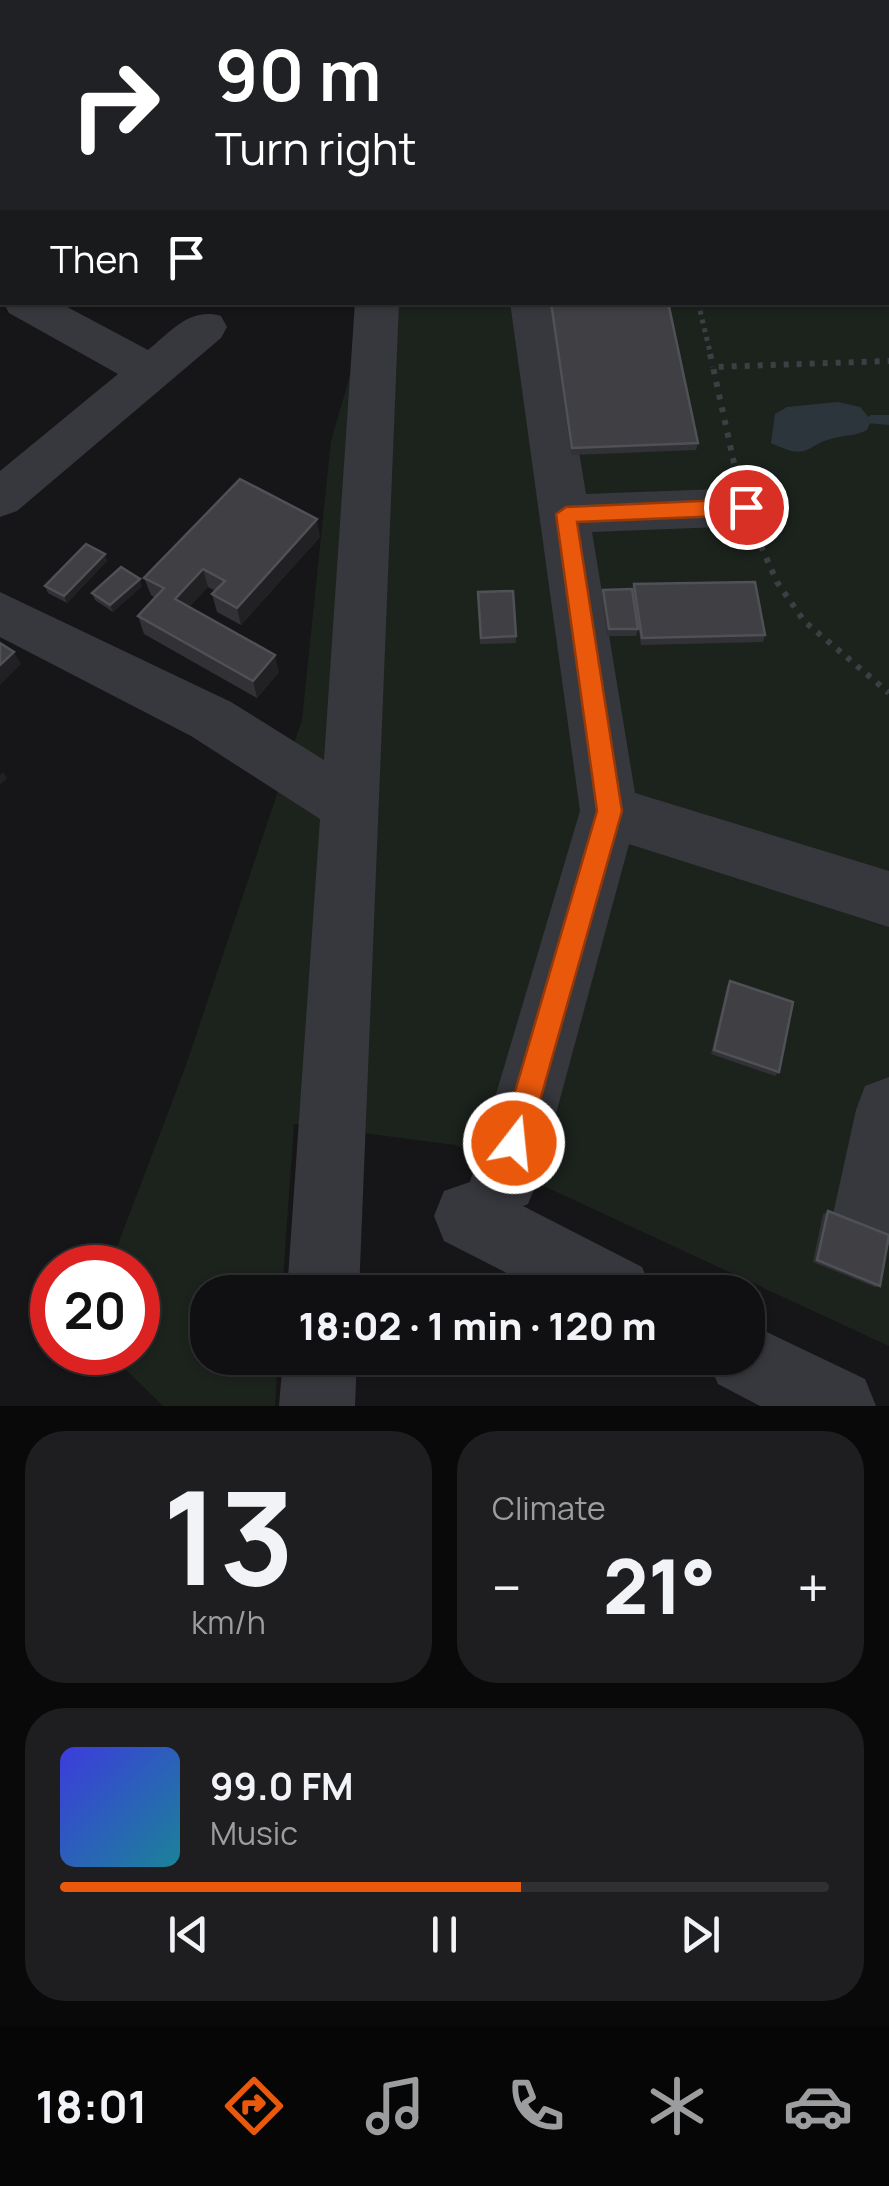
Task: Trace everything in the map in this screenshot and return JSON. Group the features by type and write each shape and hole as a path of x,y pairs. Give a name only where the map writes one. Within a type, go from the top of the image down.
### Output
{"street":[{"path":"28,305 150,372"},
{"path":"324,1275 377,305"},
{"path":"532,305 610,811 486,1198 593,1275"},
{"path":"0,498 206,327"},
{"path":"566,514 746,507"},
{"path":"0,613 211,719 347,805"},
{"path":"610,811 889,898"},
{"path":"866,1219 889,1110"},
{"path":"765,1369 838,1406"},
{"path":"317,1406 319,1375"}],"path":[{"path":"699,305 712,367"}],"shaded area":[{"path":"370,305 889,305 889,1346 765,1289 765,1275 736,1275 455,1145 294,1124 283,1275 190,1275 190,1375 277,1375 275,1406 163,1406 131,1375 160,1375 160,1245 118,1245 185,1068 302,720 331,441"},
{"path":"838,402 860,407 871,420 867,430 824,441 801,452 771,443 775,414 787,407"}],"building":[{"path":"551,305 669,305 698,443 572,448"},
{"path":"240,479 317,519 237,608 212,594 225,581 203,569 175,599 275,655 253,681 138,616 164,588 144,578"},
{"path":"86,544 105,554 64,596 45,586"},
{"path":"121,567 140,579 110,605 92,593"},
{"path":"755,582 765,635 642,638 634,584"},
{"path":"632,589 638,629 609,629 603,590"},
{"path":"513,591 516,636 481,638 478,592"},
{"path":"0,643 14,652 0,665"},
{"path":"730,981 793,1002 779,1072 714,1050"},
{"path":"828,1211 889,1235 880,1286 817,1260"}],"waterway":[{"path":"871,420 889,420"}],"route":[{"path":"514,1143 610,811 566,514 746,507"}]}
